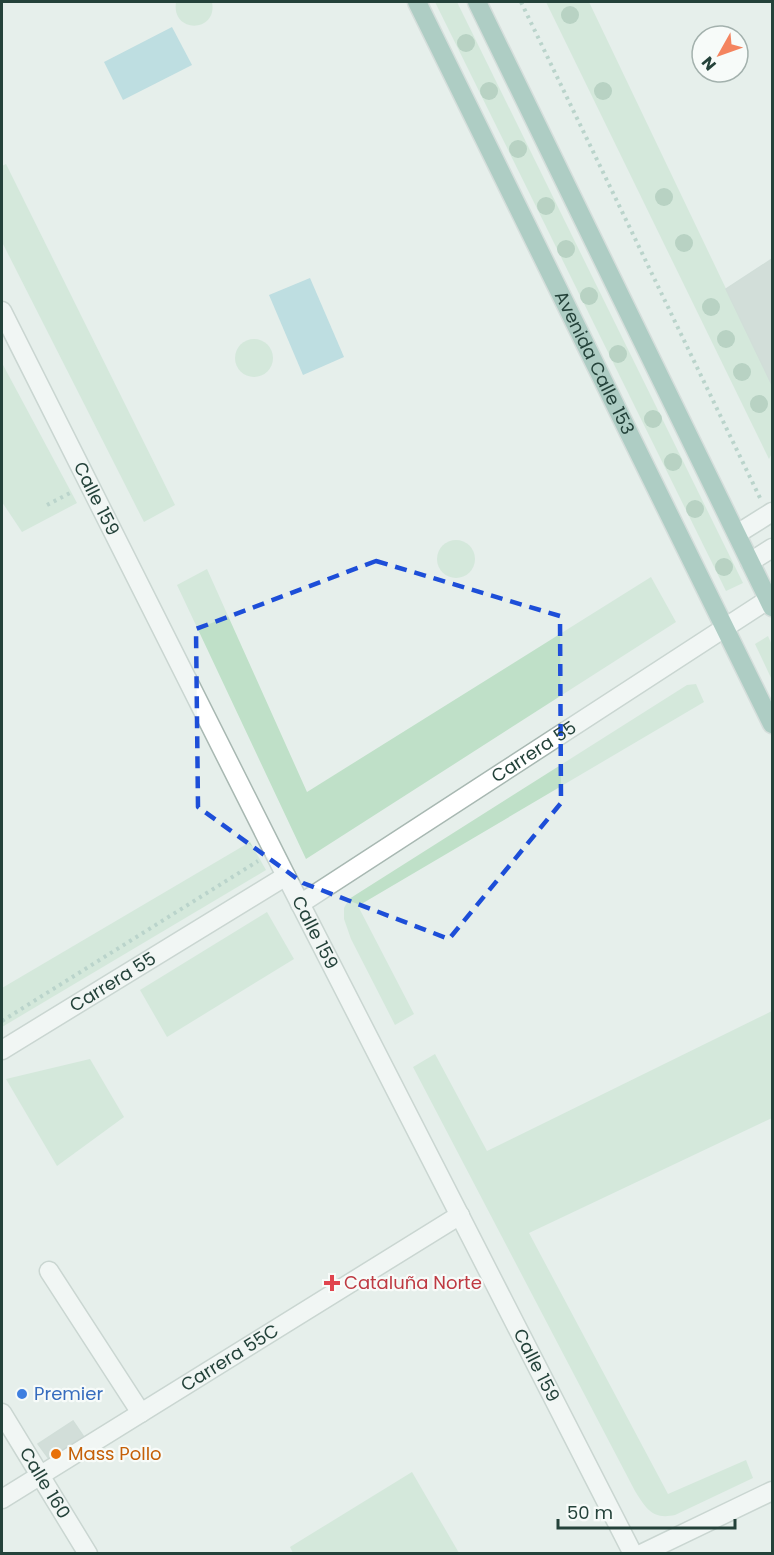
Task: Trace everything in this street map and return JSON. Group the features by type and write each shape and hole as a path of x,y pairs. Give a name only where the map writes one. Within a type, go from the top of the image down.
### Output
{"main road":[{"name":"Avenida Calle 153","path":"417,2 772,724"},
{"path":"477,2 771,603"}],"street":[{"name":"Calle 159","path":"2,311 273,851 633,1554"},
{"path":"737,534 772,512"},
{"path":"750,562 772,548"},
{"name":"Carrera 55","path":"300,904 725,627 771,603"},
{"name":"Carrera 55","path":"2,1050 286,876"},
{"name":"Carrera 55C","path":"2,1499 460,1215"},
{"path":"49,1271 141,1413"},
{"name":"Calle 160","path":"2,1413 88,1554"},
{"path":"641,1554 772,1491"}],"path":[{"path":"521,2 749,475"},
{"path":"47,505 88,483"},
{"path":"2,1021 273,851"}],"highlighted area":[{"path":"376,561 560,616 561,803 449,939 303,883 198,807 196,629"}],"green space":[{"path":"176,2 212,2 212,12 208,20 194,26 180,20 176,12"},
{"path":"435,2 457,2 743,583 726,591"},
{"path":"546,2 589,2 772,385 772,453 769,459"},
{"path":"6,164 175,505 144,522 2,242 2,166"},
{"path":"254,339 261,340 267,345 272,351 272,365 267,371 261,376 254,377 247,376 241,371 236,365 235,358 236,351 241,345 247,340"},
{"path":"2,363 77,503 22,532 2,502"},
{"path":"456,540 463,541 469,546 474,552 474,566 469,572 463,577 456,578 449,577 443,572 438,566 437,559 438,552 443,546 449,541"},
{"path":"207,569 307,792 651,577 676,622 306,859 177,585"},
{"path":"768,636 772,645 772,680 755,644"},
{"path":"696,684 704,702 358,906 414,1014 395,1025 351,939 344,919 344,908 349,899 687,685"},
{"path":"250,842 266,870 2,1027 2,988"},
{"path":"267,912 294,959 167,1037 140,990"},
{"path":"772,1011 772,1118 529,1233 668,1494 746,1460 753,1478 675,1515 661,1516 650,1511 635,1491 413,1067 435,1054 487,1151"},
{"path":"90,1059 124,1117 57,1166 6,1079"},
{"path":"412,1472 459,1553 293,1553 290,1547"}],"water":[{"path":"172,27 192,65 123,100 104,62"},
{"path":"310,278 344,357 303,375 269,295"}],"building":[{"path":"772,259 772,385 726,289"},
{"path":"73,1421 86,1440 52,1463 38,1444"}],"place":[{"name":"Cataluña Norte","path":"332,1283"},
{"name":"Premier","path":"22,1394"},
{"name":"Mass Pollo","path":"56,1454"}]}
